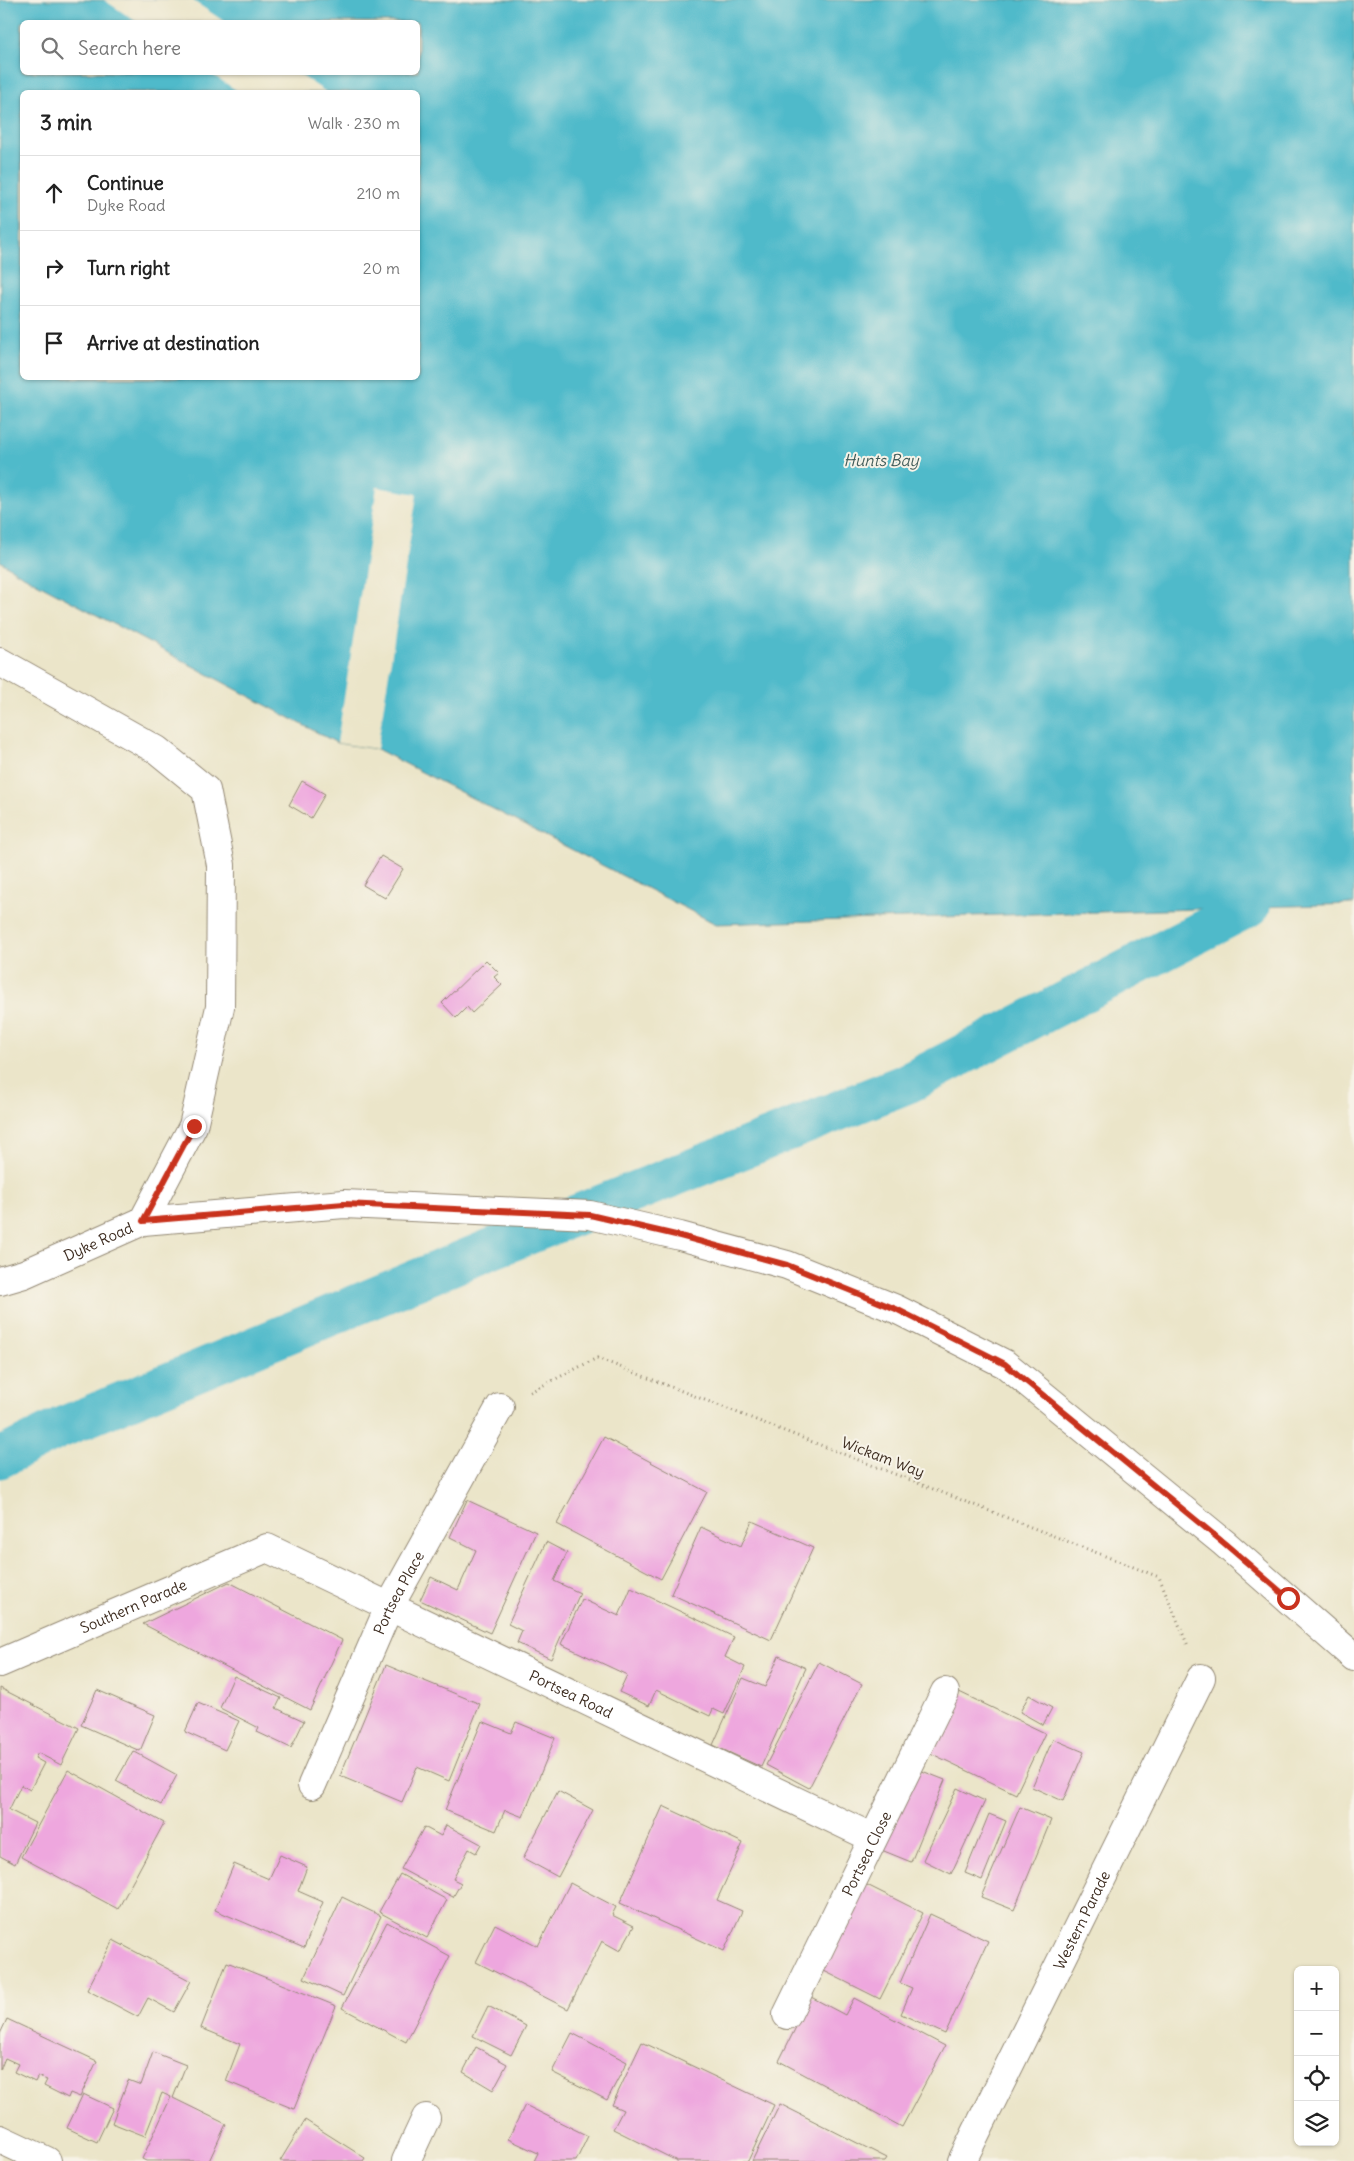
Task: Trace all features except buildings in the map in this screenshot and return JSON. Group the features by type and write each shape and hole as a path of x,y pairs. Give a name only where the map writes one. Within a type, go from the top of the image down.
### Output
{"street":[{"path":"0,662 157,750 206,790 221,865 220,1007 194,1126 143,1221"},
{"name":"Dyke Road","path":"0,1282 24,1274 143,1221 344,1204 590,1215 680,1236 787,1265 896,1309 1005,1364 1224,1543 1354,1657"},
{"name":"Portsea Place","path":"312,1786 389,1607 500,1407"},
{"name":"Portsea Road","path":"268,1548 873,1838"},
{"name":"Southern Parade","path":"0,1663 268,1548"},
{"name":"Western Parade","path":"962,2161 1201,1678"},
{"name":"Portsea Close","path":"787,2015 945,1692"},
{"path":"406,2161 426,2118"},
{"path":"0,2139 47,2161"}],"path":[{"name":"Wickam Way","path":"500,1407 597,1358 1160,1576 1201,1678"}],"water":[{"name":"Hunts Bay","path":"0,0 1354,0 1354,904 716,924 377,749 337,743 18,573 0,561"}],"pier":[{"path":"104,0 192,0 222,20 134,20"},
{"path":"213,75 300,75 323,90 236,90"},
{"path":"377,487 417,494 377,749 337,743"}],"waterway":[{"path":"0,1458 60,1428 486,1251 908,1083 1250,906"}],"route":[{"path":"194,1126 143,1221 344,1204 590,1215 680,1236 787,1265 896,1309 1005,1364 1224,1543 1288,1598"}]}
